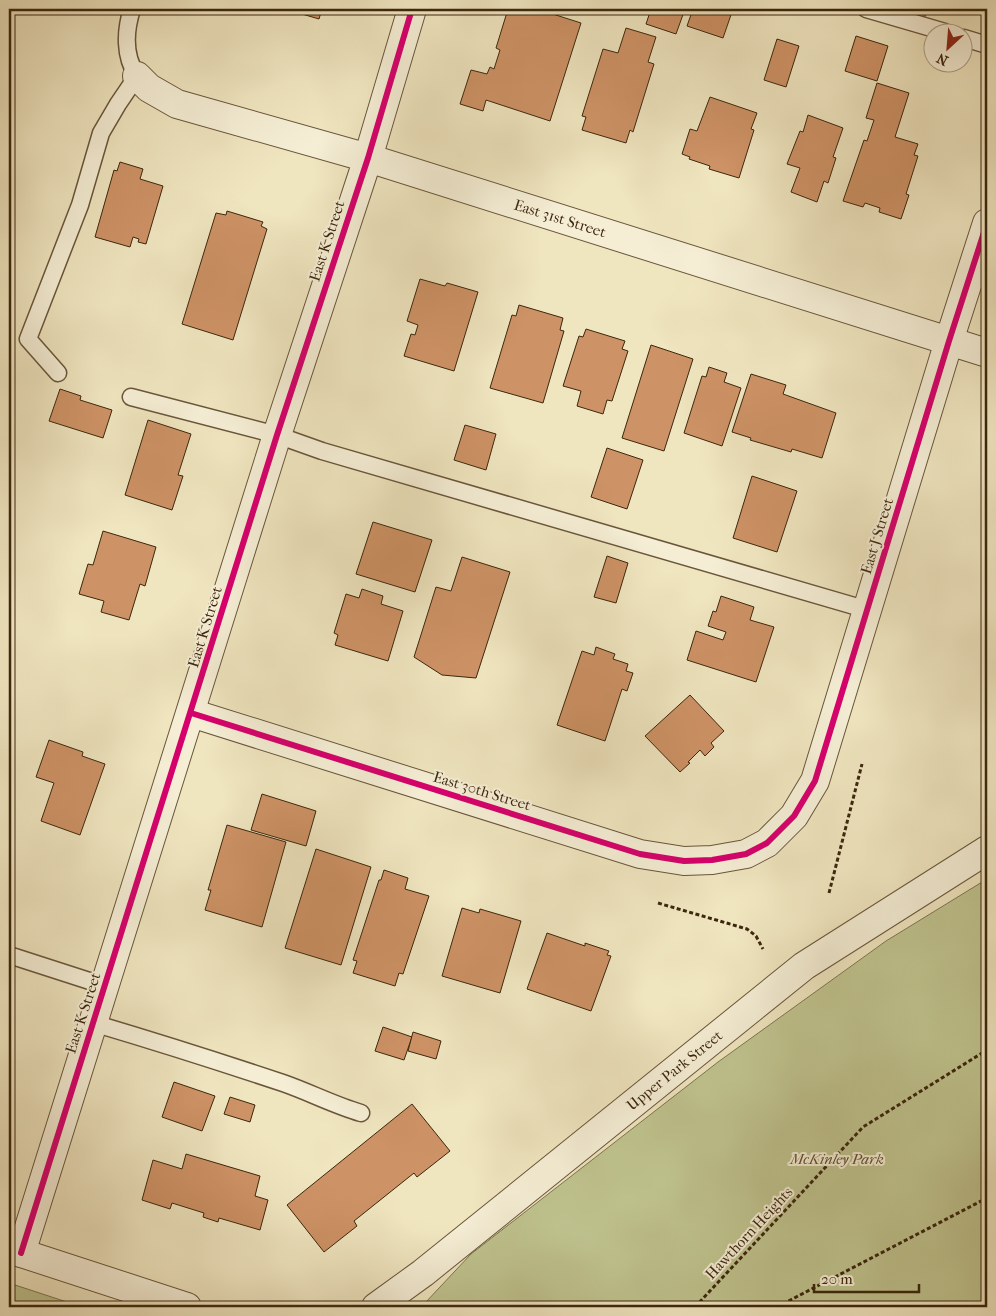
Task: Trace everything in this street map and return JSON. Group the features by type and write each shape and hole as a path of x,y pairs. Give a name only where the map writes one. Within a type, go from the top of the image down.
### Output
{"street":[{"name":"East K Street","path":"15,1251 105,986 277,436 368,158 412,9"},
{"name":"East 31st Street","path":"137,76 150,88 177,104 368,158 987,353"},
{"name":"East J Street","path":"767,843 794,816 815,781 949,341 987,223"},
{"name":"East 30th Street","path":"191,713 640,854 684,861 712,860 746,854 767,843"},
{"name":"Upper Park Street","path":"376,1307 423,1273 804,966 987,850"},
{"path":"15,1251 187,1307"}],"lane":[{"path":"58,373 28,339 80,205 101,133 137,76 130,63 127,48 129,18 132,9"},
{"path":"866,9 924,26"},
{"path":"974,41 987,45"},
{"path":"131,397 277,436 331,454 868,610"},
{"path":"9,955 105,986"},
{"path":"93,1023 187,1051 286,1084 335,1105 361,1113"}],"path":[{"path":"829,893 862,764"},
{"path":"658,903 747,930 756,936 763,949"},
{"path":"777,1307 987,1198"}],"green space":[{"name":"McKinley Park","path":"987,879 987,1307 419,1307 471,1254 718,1062 886,941"},
{"path":"9,1283 82,1307 9,1307"}],"building":[{"path":"285,9 322,9 319,19"},
{"path":"508,9 537,9 581,23 550,121 486,100 483,111 460,104 471,70 487,74 490,67 494,69 500,50 496,48"},
{"path":"651,9 685,9 676,34 646,24"},
{"path":"693,9 733,9 723,38 687,26"},
{"path":"899,9 927,9 924,20 898,12"},
{"path":"626,28 656,37 648,62 654,64 633,132 630,130 626,143 582,130 586,117 582,116 603,49 618,53"},
{"path":"856,36 888,46 877,81 845,71"},
{"path":"777,39 799,46 786,87 764,80"},
{"path":"877,83 909,93 895,137 918,144 914,155 918,156 906,194 909,195 901,219 879,212 880,208 865,203 863,207 843,201 864,140 867,141 874,120 866,118"},
{"path":"710,97 757,113 751,129 754,130 739,178 709,169 710,166 689,159 690,157 682,154 690,129 697,131"},
{"path":"808,115 843,128 833,157 836,158 828,183 824,181 817,202 791,192 800,168 787,164 800,131 803,132"},
{"path":"120,162 143,169 140,179 163,186 146,244 138,242 139,239 133,237 130,247 95,237 114,170 117,171"},
{"path":"227,211 263,222 261,226 267,229 233,340 182,324 216,213 226,215"},
{"path":"420,279 445,286 447,283 478,292 454,371 404,356 411,334 415,335 418,325 407,321"},
{"path":"519,305 563,318 560,330 564,331 543,403 490,388 512,315 516,316"},
{"path":"586,329 625,341 622,349 628,351 612,401 607,400 603,414 577,406 581,391 563,386 579,336 583,337"},
{"path":"651,345 693,359 664,451 622,438"},
{"path":"709,367 727,373 724,382 741,388 722,446 684,433 702,376 706,377"},
{"path":"751,374 786,385 783,394 836,413 822,458 792,449 791,452 750,440 751,438 732,432"},
{"path":"60,389 81,396 80,400 112,410 103,438 49,421"},
{"path":"148,420 191,434 178,475 183,476 172,510 125,495"},
{"path":"465,425 496,434 486,470 454,460"},
{"path":"607,448 643,460 627,509 591,497"},
{"path":"752,476 797,491 777,552 733,538"},
{"path":"373,522 432,540 415,592 356,574"},
{"path":"103,531 156,547 145,586 140,584 129,620 101,612 104,601 79,594 88,564 93,565"},
{"path":"607,556 628,563 616,603 594,597"},
{"path":"462,557 510,572 476,678 442,675 414,657 436,587 451,591"},
{"path":"362,589 383,596 381,604 403,611 388,661 335,645 338,635 334,633 346,594 359,598"},
{"path":"721,596 754,607 750,620 774,627 756,682 687,660 696,631 723,640 726,632 708,626 713,611 716,612"},
{"path":"596,647 615,654 613,659 628,664 626,671 633,673 627,691 622,689 605,741 557,725 582,651 594,655"},
{"path":"690,695 724,731 711,743 714,747 705,756 700,750 680,772 645,736"},
{"path":"49,740 83,752 82,756 105,764 80,835 41,821 54,783 36,777"},
{"path":"262,794 316,811 306,846 251,830"},
{"path":"227,825 286,842 262,927 205,910 211,890 208,890"},
{"path":"316,849 371,867 341,965 285,948"},
{"path":"384,870 408,878 405,889 429,896 403,974 399,973 395,986 353,973 357,961 353,960"},
{"path":"462,908 479,913 480,909 521,921 500,993 442,976"},
{"path":"547,933 585,946 585,943 609,951 607,955 611,956 591,1011 527,989"},
{"path":"383,1027 412,1037 404,1060 375,1051"},
{"path":"413,1032 441,1041 436,1059 408,1051"},
{"path":"174,1082 215,1096 202,1131 162,1117"},
{"path":"230,1097 255,1105 250,1122 224,1114"},
{"path":"412,1104 450,1151 417,1177 414,1173 354,1221 357,1226 324,1252 287,1205"},
{"path":"186,1154 260,1176 255,1196 268,1200 260,1230 219,1218 218,1222 203,1217 204,1213 172,1203 170,1209 142,1200 153,1160 182,1169"}],"cycle path":[{"path":"21,1253 277,435 368,158 412,9"},
{"path":"191,713 640,854 684,861 712,860 746,854 767,843 794,816 815,781 949,341 987,223"}]}
